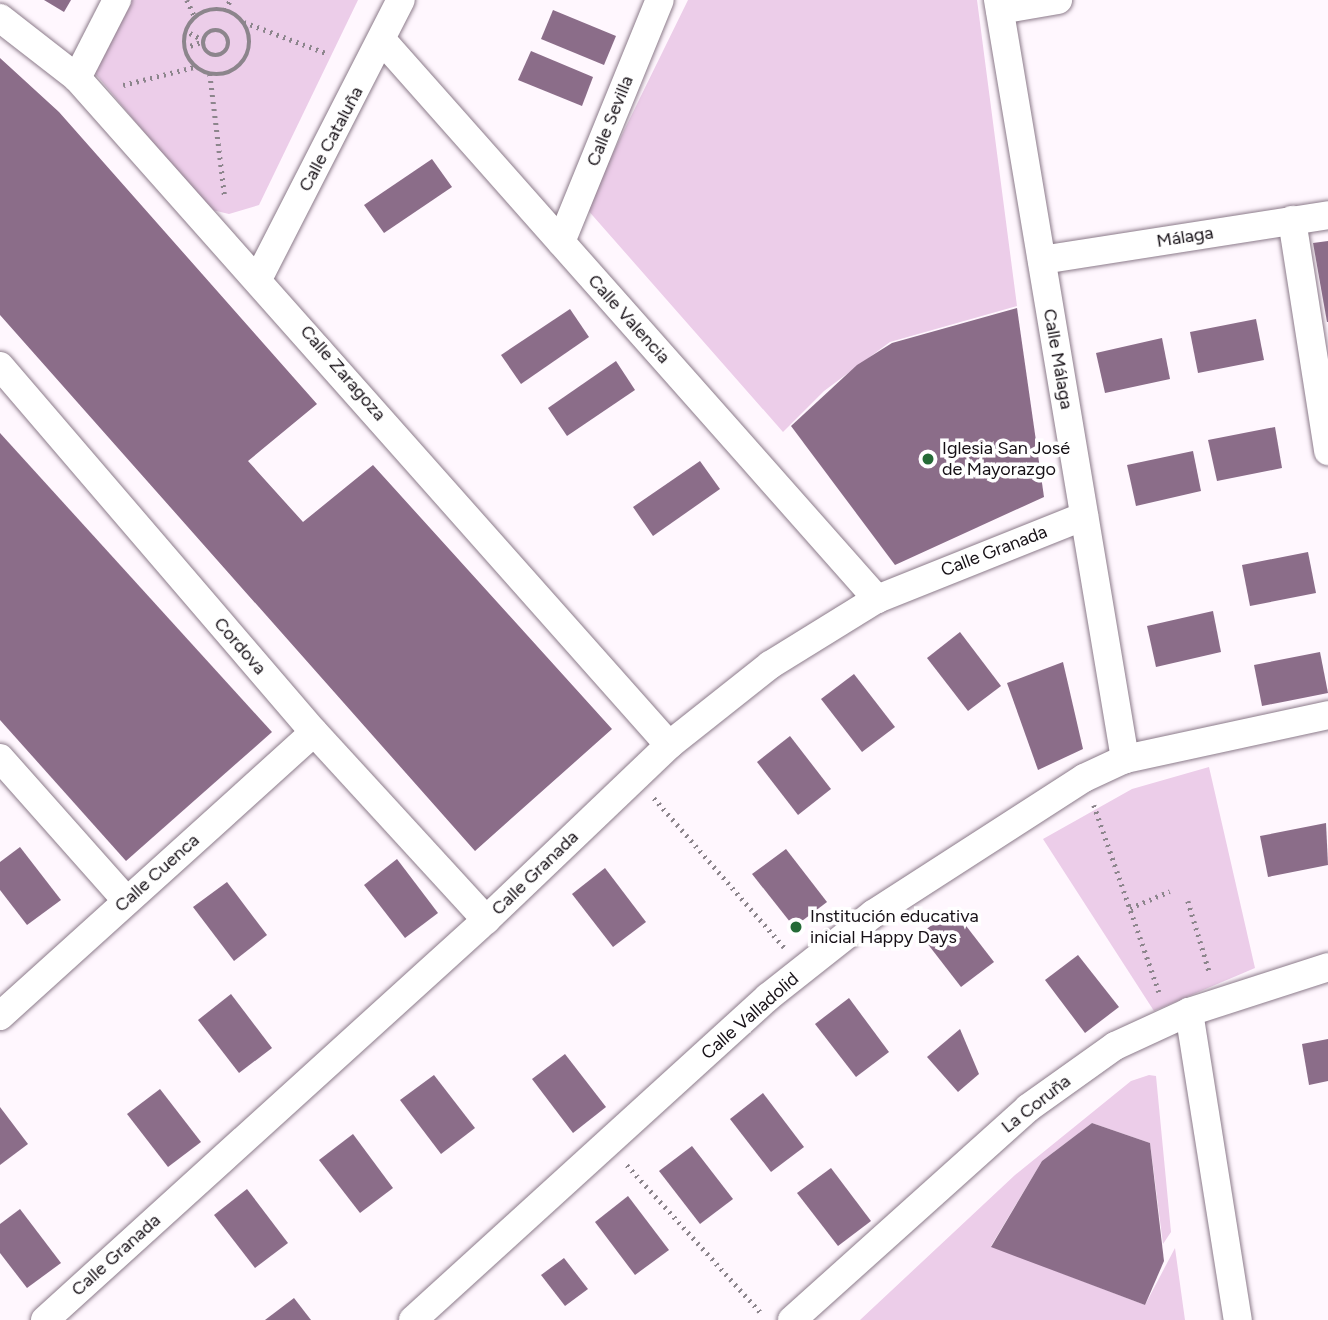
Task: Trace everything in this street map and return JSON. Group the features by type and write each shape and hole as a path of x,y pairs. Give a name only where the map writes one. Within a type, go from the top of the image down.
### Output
{"street":[{"path":"77,78 117,0"},
{"name":"Calle Cataluña","path":"259,277 401,0"},
{"name":"Calle Sevilla","path":"561,242 660,0"},
{"path":"999,5 1058,0"},
{"name":"Calle Málaga","path":"999,5 1125,759"},
{"name":"Calle Zaragoza","path":"0,18 77,78 259,277 669,745"},
{"name":"Calle Valencia","path":"382,40 877,598"},
{"name":"Málaga","path":"1042,260 1328,215"},
{"path":"1292,220 1328,451"},
{"name":"Cordova","path":"0,366 314,732 486,920"},
{"name":"Calle Granada","path":"45,1320 486,920 669,745 770,665 877,598 1084,516"},
{"name":"Calle Valladolid","path":"413,1320 803,969 873,914 1084,778 1125,759 1328,715"},
{"name":"Calle Cuenca","path":"0,1016 314,732"},
{"path":"0,758 126,900"},
{"name":"La Coruña","path":"792,1320 1028,1108 1115,1046 1179,1016 1328,967"},
{"path":"1179,1016 1238,1320"}],"path":[{"path":"187,0 195,17"},
{"path":"225,10 230,0"},
{"path":"194,67 184,48 185,31 195,17 225,10 243,22 326,53"},
{"path":"112,87 194,67 210,74 226,74 244,61 250,41 243,22"},
{"path":"184,48 204,41 217,30 229,44 214,55 204,41 185,31"},
{"path":"210,74 225,203"},
{"path":"636,777 803,969"},
{"path":"1084,778 1130,908 1179,1016"},
{"path":"1130,908 1170,891"},
{"path":"1188,901 1212,981"},
{"path":"607,1143 767,1320"}],"shaded area":[{"path":"129,0 358,0 259,205 229,214 208,209 94,72"},
{"path":"688,0 977,0 1017,306 890,342 824,391 783,432 586,208"},
{"path":"1209,767 1255,968 1154,1011 1043,839 1132,789"},
{"path":"1149,1075 1156,1076 1171,1232 1163,1244 1150,1143 1092,1123 1042,1161 991,1246 1145,1305 1175,1248 1185,1320 860,1320 1015,1175 1131,1081"}],"building":[{"path":"44,0 71,0 64,12"},
{"path":"553,10 616,36 604,65 541,39"},
{"path":"531,51 593,77 582,106 518,80"},
{"path":"0,58 59,112 317,404 248,461 303,522 373,465 612,729 475,851 0,315"},
{"path":"432,159 452,187 384,233 364,205"},
{"path":"1328,241 1328,322 1327,322 1313,243"},
{"name":"Iglesia San José de Mayorazgo","path":"1017,308 1044,497 895,565 791,426 857,365 892,343"},
{"path":"570,309 589,337 521,384 501,355"},
{"path":"1256,319 1264,360 1198,373 1190,332"},
{"path":"1162,338 1170,379 1105,393 1096,353"},
{"path":"616,361 635,390 567,436 548,408"},
{"path":"1275,427 1282,468 1217,481 1208,440"},
{"path":"0,433 272,732 126,861 0,720"},
{"path":"1193,451 1201,491 1136,506 1127,465"},
{"path":"700,461 720,489 653,536 633,507"},
{"path":"1308,552 1316,593 1250,606 1242,565"},
{"path":"1213,611 1221,652 1156,667 1147,626"},
{"path":"960,632 1001,686 968,711 927,658"},
{"path":"1320,652 1328,693 1262,706 1254,665"},
{"path":"1063,662 1083,749 1038,770 1007,683"},
{"path":"854,674 895,727 862,752 821,699"},
{"path":"790,736 831,789 798,815 757,762"},
{"path":"1326,823 1328,865 1268,877 1260,836"},
{"path":"20,847 61,900 27,925 0,890 0,862"},
{"path":"786,849 827,902 794,927 752,874"},
{"path":"397,859 438,913 405,938 364,885"},
{"path":"605,868 646,922 613,947 572,894"},
{"path":"227,882 267,935 234,961 193,907"},
{"path":"953,909 994,962 961,987 920,934"},
{"path":"1078,955 1119,1007 1085,1033 1045,980"},
{"path":"231,994 272,1048 239,1073 198,1020"},
{"path":"849,998 889,1052 856,1077 815,1024"},
{"path":"960,1029 979,1074 958,1092 927,1057"},
{"path":"1328,1039 1328,1081 1309,1085 1302,1044"},
{"path":"565,1054 606,1107 573,1133 532,1079"},
{"path":"434,1075 475,1128 441,1154 400,1100"},
{"path":"160,1089 201,1142 168,1167 127,1114"},
{"path":"763,1093 804,1147 771,1172 730,1119"},
{"path":"0,1107 28,1144 0,1165"},
{"path":"1092,1123 1150,1143 1164,1261 1145,1305 991,1247 1042,1161"},
{"path":"353,1134 393,1188 360,1213 319,1160"},
{"path":"692,1146 733,1199 700,1224 659,1171"},
{"path":"831,1168 871,1221 838,1246 797,1193"},
{"path":"247,1189 288,1243 255,1268 214,1215"},
{"path":"628,1196 669,1250 635,1275 595,1222"},
{"path":"20,1209 61,1263 27,1288 0,1253 0,1224"},
{"path":"564,1258 588,1289 565,1306 541,1275"},
{"path":"294,1298 311,1320 265,1320"}],"place":[{"name":"Iglesia San José de Mayorazgo","path":"928,459"},
{"name":"Institución educativa inicial Happy Days","path":"796,927"}]}
